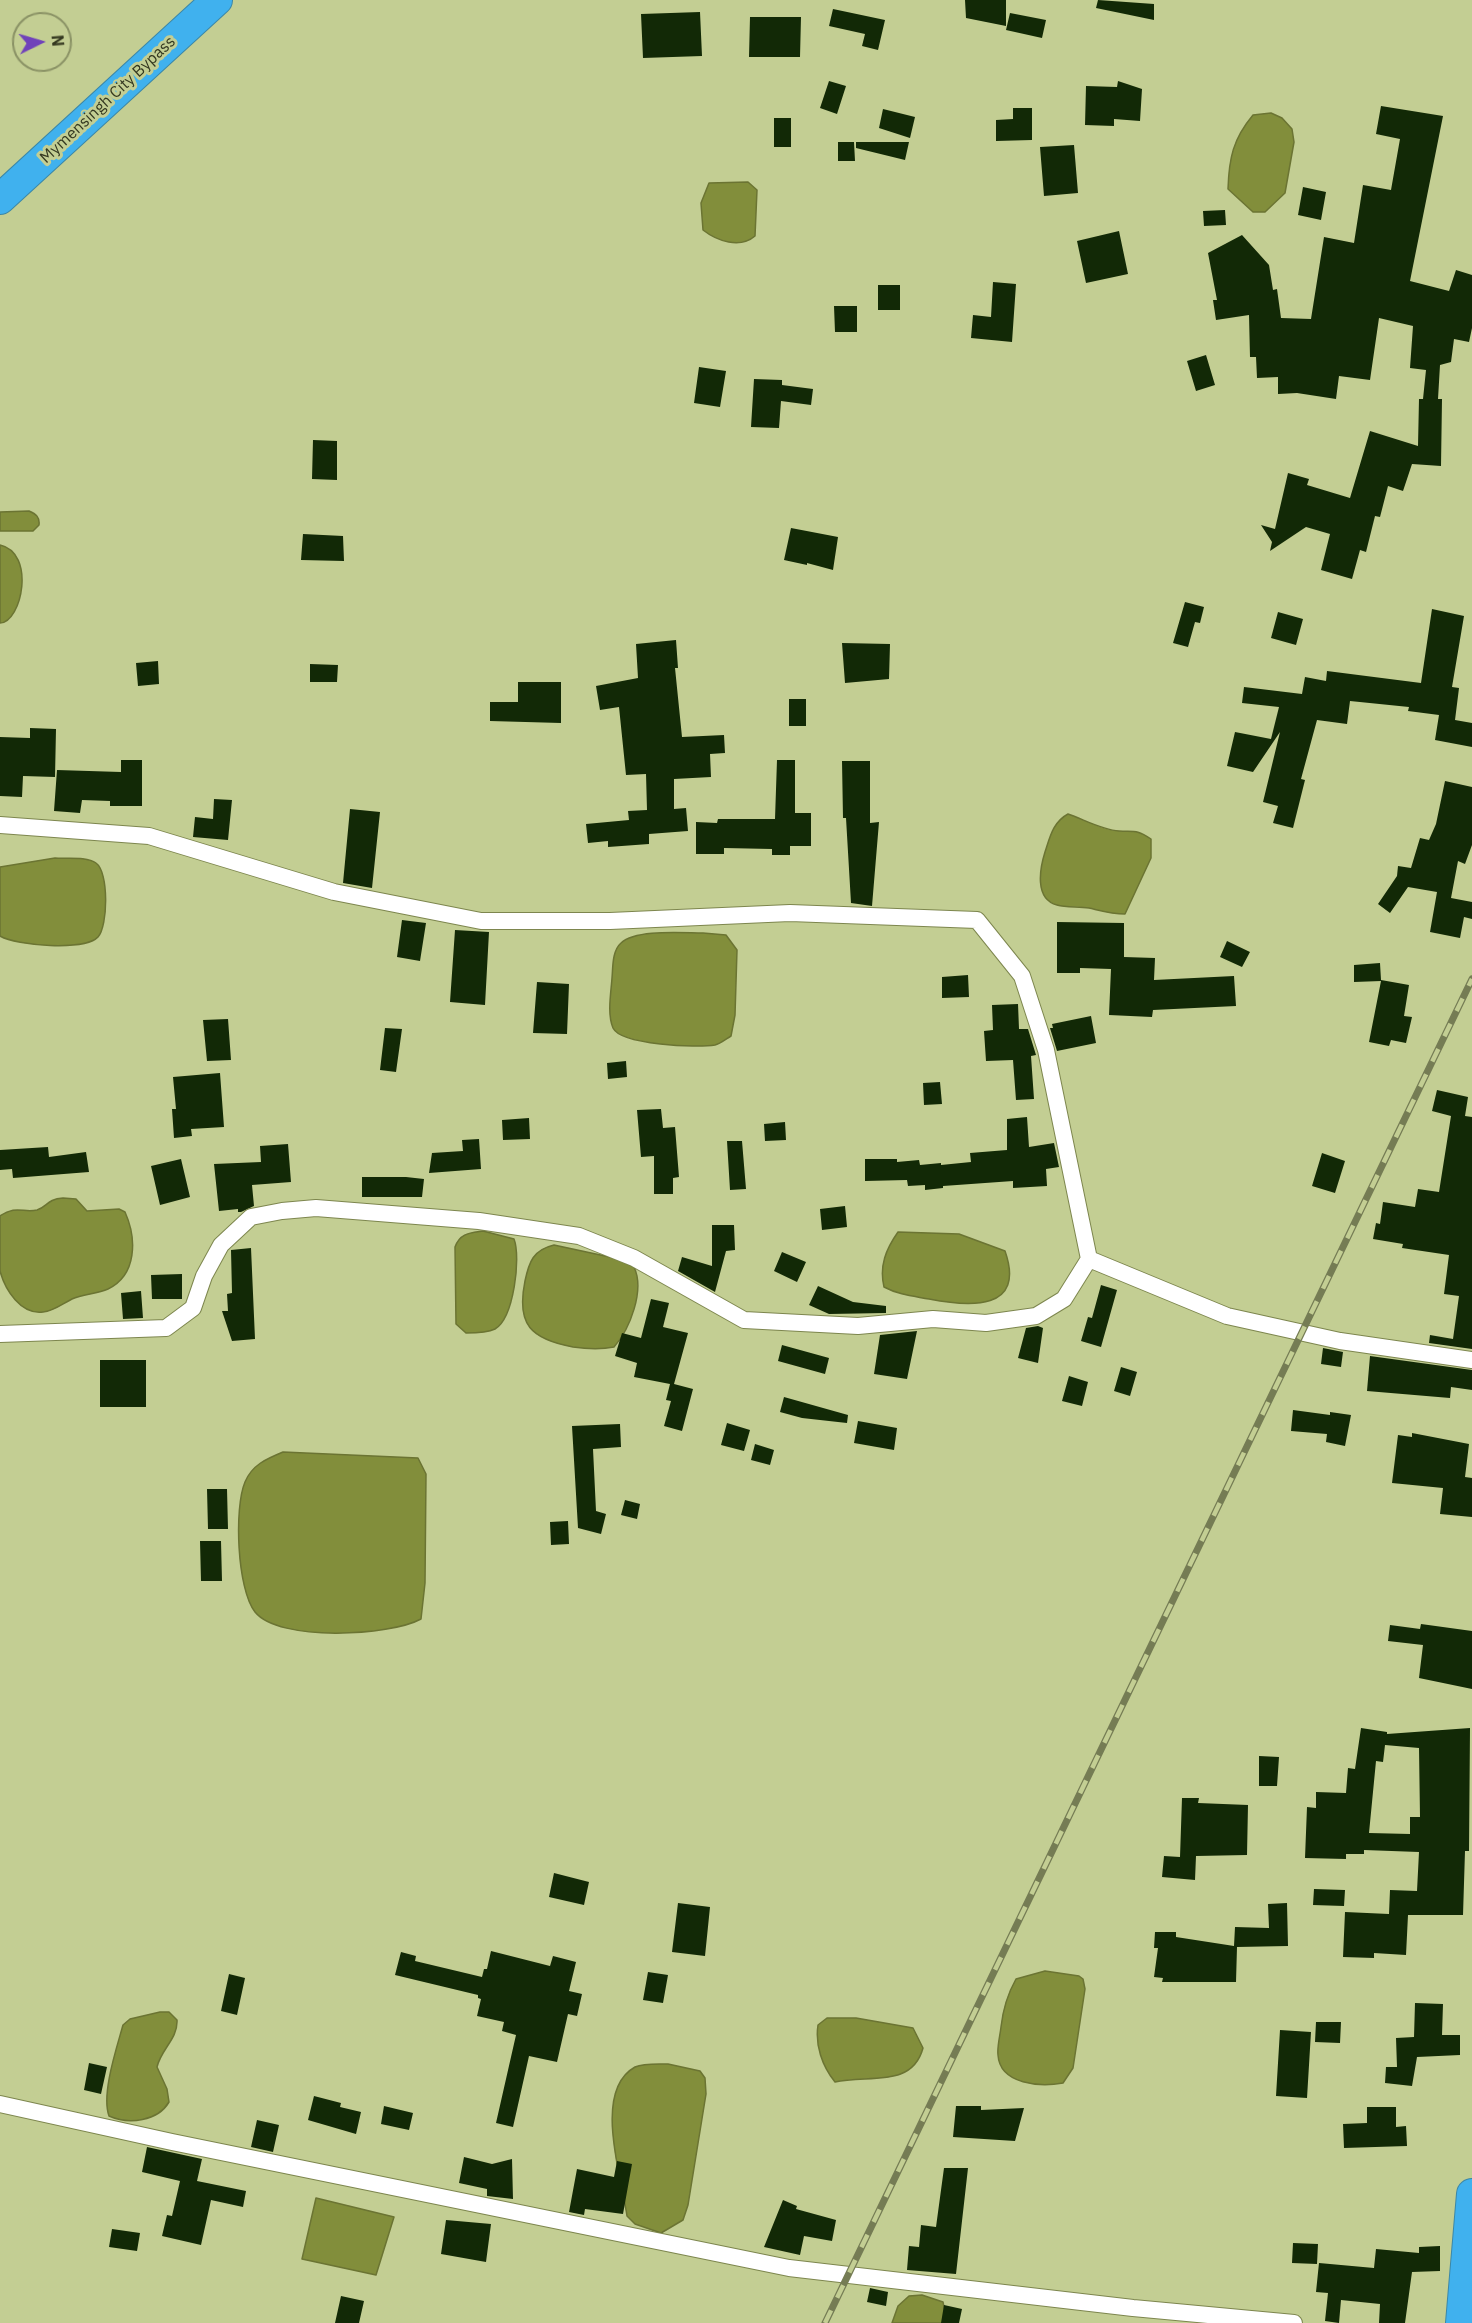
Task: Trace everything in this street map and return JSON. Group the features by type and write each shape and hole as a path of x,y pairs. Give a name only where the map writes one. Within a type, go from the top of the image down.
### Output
{"highway":[{"name":"Mymensingh City Bypass","path":"0,199 217,0"},
{"path":"1461,2323 1472,2194"}],"street":[{"path":"0,825 149,836 334,892 481,921 610,921 790,913 977,920 1023,976 1046,1050 1089,1259 1064,1299 1036,1316 986,1323 933,1319 858,1326 744,1320 634,1258 579,1236 468,1220 316,1208 251,1217 221,1245 204,1275 193,1308 166,1328 0,1334"},
{"path":"1089,1259 1227,1316 1340,1341 1472,1360"},
{"path":"0,2104 172,2142 789,2268 1133,2308 1294,2323"}],"shaded area":[{"path":"1271,113 1282,118 1292,129 1294,142 1285,193 1265,212 1253,212 1228,189 1231,158 1241,132 1253,115"},
{"path":"748,182 757,190 755,236 736,243 722,240 703,230 701,203 709,183"},
{"path":"29,511 39,520 39,525 33,531 0,531 0,512"},
{"path":"0,545 11,551 18,560 22,573 22,587 14,612 8,620 0,623"},
{"path":"1068,814 1106,829 1138,832 1151,839 1151,858 1125,914 1085,907 1061,906 1050,902 1045,896 1040,882 1045,852 1055,826"},
{"path":"55,858 87,859 96,863 100,868 106,899 104,922 98,937 79,944 50,945 20,942 0,936 0,867"},
{"path":"648,934 726,935 737,950 735,1015 731,1036 715,1045 693,1046 644,1042 619,1034 613,1028 610,1010 614,959 618,946 628,939"},
{"path":"63,1198 76,1199 87,1211 119,1209 125,1212 133,1245 132,1255 125,1275 108,1289 76,1297 51,1310 35,1312 28,1310 15,1300 2,1278 0,1216 15,1210 37,1210 50,1201"},
{"path":"483,1231 514,1239 517,1259 514,1287 502,1323 492,1330 466,1333 456,1324 455,1247 463,1236"},
{"path":"898,1232 959,1234 1005,1251 1009,1271 1008,1285 1001,1295 977,1303 945,1302 890,1290 884,1287 882,1272 890,1245"},
{"path":"554,1245 619,1259 634,1267 637,1276 637,1298 630,1320 614,1347 588,1349 559,1344 547,1340 530,1328 523,1309 528,1268 533,1258 541,1250"},
{"path":"283,1452 418,1458 426,1474 425,1583 421,1619 406,1625 361,1632 310,1632 268,1622 255,1612 244,1586 241,1568 239,1510 248,1476 265,1460"},
{"path":"1045,1971 1079,1976 1083,1979 1085,1989 1073,2068 1063,2083 1044,2085 1023,2082 1006,2073 1000,2065 998,2052 1004,2008 1016,1979"},
{"path":"169,2012 177,2020 175,2033 157,2067 167,2089 169,2102 158,2113 134,2121 109,2116 108,2083 123,2025 130,2019"},
{"path":"827,2018 856,2018 913,2028 923,2048 917,2061 899,2075 835,2082 823,2062 818,2040 818,2025"},
{"path":"647,2064 668,2064 700,2071 705,2078 706,2094 688,2205 683,2220 661,2233 635,2224 627,2216 616,2158 612,2115 615,2095 622,2079 635,2067"},
{"path":"316,2198 394,2217 376,2275 302,2259"},
{"path":"922,2295 943,2302 947,2323 892,2323 898,2306 909,2296"}],"building":[{"path":"965,0 1006,0 1006,26 966,18"},
{"path":"1098,0 1154,4 1154,20 1096,8"},
{"path":"833,9 885,20 878,50 862,46 865,34 829,26"},
{"path":"700,12 702,56 643,58 641,14"},
{"path":"1010,13 1046,20 1042,38 1006,30"},
{"path":"750,17 801,17 800,57 749,57"},
{"path":"829,81 846,86 837,114 820,108"},
{"path":"1118,81 1142,89 1140,121 1114,119 1114,126 1085,125 1086,86 1117,87"},
{"path":"1381,106 1443,116 1410,281 1449,291 1456,270 1472,275 1472,328 1469,342 1454,339 1451,362 1440,365 1438,399 1442,399 1441,466 1412,464 1403,491 1388,486 1380,517 1375,516 1366,552 1360,550 1352,579 1321,570 1330,534 1306,527 1270,551 1272,542 1261,525 1275,529 1288,473 1309,479 1307,485 1350,498 1370,431 1418,446 1419,399 1423,399 1426,370 1410,368 1413,326 1379,318 1370,380 1339,376 1336,399 1297,393 1278,394 1278,377 1257,378 1256,357 1250,357 1249,315 1216,320 1213,300 1217,300 1208,253 1242,235 1269,265 1273,290 1277,289 1281,318 1311,319 1324,237 1354,243 1363,185 1391,190 1400,139 1376,134"},
{"path":"1013,108 1032,108 1032,140 996,141 996,120 1013,119"},
{"path":"883,109 915,117 910,138 879,128"},
{"path":"774,118 791,118 791,147 774,147"},
{"path":"838,142 854,142 855,161 838,161"},
{"path":"856,142 909,142 905,160 856,148"},
{"path":"1074,145 1078,193 1044,196 1040,147"},
{"path":"1303,187 1326,192 1321,220 1298,215"},
{"path":"1225,210 1226,225 1204,226 1203,211"},
{"path":"1119,231 1128,274 1086,283 1077,241"},
{"path":"993,282 1016,284 1012,342 971,338 973,315 991,317"},
{"path":"878,285 900,285 900,310 878,310"},
{"path":"834,306 857,306 857,332 835,332"},
{"path":"1206,355 1215,385 1196,391 1187,361"},
{"path":"699,367 726,371 720,407 694,403"},
{"path":"754,379 782,380 782,385 813,389 811,405 781,401 779,428 751,427"},
{"path":"313,440 337,441 337,480 312,479"},
{"path":"791,528 838,537 833,570 784,560"},
{"path":"303,534 343,536 344,561 301,560"},
{"path":"1185,602 1204,607 1200,623 1195,622 1188,647 1173,643"},
{"path":"1432,609 1464,616 1452,687 1459,688 1455,720 1472,723 1472,747 1435,740 1439,715 1408,711 1409,707 1350,701 1347,724 1317,720 1301,779 1305,780 1293,828 1273,823 1278,806 1263,802 1280,732 1253,772 1227,766 1235,732 1271,739 1279,707 1242,703 1244,687 1302,694 1305,677 1326,681 1327,671 1421,683"},
{"path":"1278,612 1303,619 1296,645 1271,638"},
{"path":"676,640 678,668 675,668 682,737 724,735 725,753 710,754 711,777 674,779 674,809 686,808 688,831 649,834 649,844 608,847 608,841 588,843 586,824 629,820 628,811 647,810 646,774 626,775 619,707 600,710 596,686 638,678 636,644"},
{"path":"842,643 890,644 889,679 845,683"},
{"path":"158,661 159,684 138,686 136,663"},
{"path":"310,664 338,665 337,682 310,682"},
{"path":"518,682 561,682 561,723 490,721 490,702 518,702"},
{"path":"789,699 806,699 806,726 789,726"},
{"path":"30,728 56,729 55,777 23,776 22,797 0,796 0,737 30,738"},
{"path":"121,760 142,760 142,806 110,806 110,801 82,800 80,813 54,811 57,770 121,772"},
{"path":"777,760 795,760 795,813 811,813 811,846 790,846 790,855 772,855 772,849 724,848 724,854 696,854 696,822 717,823 718,819 775,819"},
{"path":"842,761 870,761 870,823 879,822 872,906 851,903 846,818 843,818"},
{"path":"1445,781 1472,787 1472,845 1465,864 1458,861 1451,898 1472,902 1472,919 1464,917 1460,938 1430,932 1437,892 1408,887 1390,913 1378,904 1397,876 1398,866 1411,868 1420,838 1429,840 1436,824"},
{"path":"214,799 232,800 228,840 193,837 195,817 213,819"},
{"path":"350,809 380,812 372,888 343,883"},
{"path":"402,920 426,923 420,961 397,957"},
{"path":"1057,922 1124,923 1124,957 1155,958 1154,980 1234,976 1236,1006 1153,1010 1152,1017 1109,1015 1111,969 1080,968 1080,973 1057,973"},
{"path":"455,930 489,932 485,1005 450,1002"},
{"path":"1227,941 1250,952 1242,967 1220,957"},
{"path":"1380,963 1381,980 1409,985 1404,1016 1412,1017 1406,1043 1391,1040 1389,1046 1369,1042 1381,981 1354,982 1354,965"},
{"path":"968,975 969,997 942,998 942,977"},
{"path":"537,982 569,984 567,1034 533,1033"},
{"path":"1018,1004 1019,1029 1028,1029 1036,1055 1031,1056 1034,1099 1016,1100 1013,1060 986,1061 984,1031 993,1030 992,1005"},
{"path":"1091,1016 1096,1043 1057,1051 1050,1028 1053,1028 1052,1024"},
{"path":"228,1019 231,1060 207,1061 203,1020"},
{"path":"385,1028 402,1029 396,1072 380,1070"},
{"path":"626,1061 627,1077 608,1079 607,1063"},
{"path":"220,1073 224,1127 191,1129 192,1136 174,1138 172,1109 176,1109 173,1077"},
{"path":"940,1082 942,1104 924,1105 923,1083"},
{"path":"1437,1090 1468,1097 1465,1116 1472,1117 1472,1349 1429,1343 1430,1335 1453,1339 1459,1296 1444,1294 1449,1255 1402,1248 1403,1244 1373,1239 1376,1223 1380,1224 1383,1202 1415,1207 1418,1189 1439,1192 1451,1116 1432,1111"},
{"path":"661,1109 663,1128 675,1127 679,1177 673,1178 673,1194 654,1194 654,1156 641,1157 637,1110"},
{"path":"1027,1117 1029,1147 1054,1143 1059,1167 1046,1169 1047,1186 1013,1188 1013,1181 943,1186 943,1188 925,1190 925,1185 908,1186 907,1180 865,1181 865,1159 897,1159 897,1162 919,1160 920,1165 941,1163 941,1165 971,1162 970,1153 1007,1150 1007,1119"},
{"path":"529,1118 530,1139 503,1140 502,1120"},
{"path":"785,1122 786,1140 765,1141 764,1124"},
{"path":"479,1139 481,1169 429,1173 432,1153 463,1151 462,1140"},
{"path":"727,1141 742,1141 746,1189 730,1190"},
{"path":"288,1144 291,1182 252,1185 254,1206 241,1212 238,1212 238,1209 219,1211 214,1164 261,1162 260,1146"},
{"path":"48,1147 49,1157 86,1152 89,1172 13,1178 12,1169 0,1170 0,1150"},
{"path":"1322,1153 1345,1161 1335,1193 1312,1186"},
{"path":"181,1159 190,1197 160,1205 151,1166"},
{"path":"362,1177 424,1179 422,1197 362,1197"},
{"path":"845,1206 847,1227 822,1230 820,1209"},
{"path":"712,1225 734,1225 735,1250 726,1251 715,1292 678,1271 682,1257 712,1266"},
{"path":"251,1248 255,1339 232,1341 222,1311 228,1311 227,1294 232,1293 231,1250"},
{"path":"782,1252 806,1262 797,1282 774,1271"},
{"path":"182,1274 182,1299 152,1299 151,1275"},
{"path":"1101,1285 1117,1290 1101,1347 1081,1341 1088,1317 1092,1318"},
{"path":"818,1286 853,1302 886,1306 886,1313 829,1314 809,1305"},
{"path":"141,1291 143,1318 123,1319 121,1293"},
{"path":"651,1299 669,1303 663,1327 688,1333 674,1384 693,1389 682,1431 664,1426 671,1401 666,1400 670,1384 634,1377 637,1363 615,1356 622,1333 641,1338"},
{"path":"1038,1326 1043,1328 1038,1363 1018,1358 1026,1328"},
{"path":"917,1331 907,1379 874,1374 880,1335"},
{"path":"782,1345 829,1358 825,1374 778,1361"},
{"path":"1323,1348 1343,1352 1341,1367 1321,1364"},
{"path":"1370,1356 1472,1370 1472,1390 1451,1387 1450,1398 1367,1391"},
{"path":"100,1360 146,1360 146,1407 100,1407"},
{"path":"1121,1367 1137,1372 1130,1396 1114,1391"},
{"path":"1069,1376 1088,1382 1082,1406 1062,1401"},
{"path":"784,1397 848,1415 847,1423 802,1418 780,1412"},
{"path":"1293,1410 1330,1415 1330,1412 1351,1415 1345,1446 1326,1442 1327,1434 1291,1431"},
{"path":"858,1421 897,1428 894,1450 854,1443"},
{"path":"727,1423 750,1430 744,1451 721,1445"},
{"path":"620,1424 621,1447 593,1449 596,1511 606,1514 601,1534 578,1528 572,1426"},
{"path":"1412,1433 1469,1444 1465,1477 1472,1478 1472,1517 1440,1514 1443,1488 1392,1483 1398,1435 1412,1437"},
{"path":"755,1444 774,1450 770,1465 751,1460"},
{"path":"207,1489 227,1489 228,1529 208,1529"},
{"path":"625,1500 640,1504 637,1519 621,1515"},
{"path":"568,1521 569,1544 551,1545 550,1522"},
{"path":"200,1541 221,1541 222,1581 201,1581"},
{"path":"1421,1624 1472,1631 1472,1689 1419,1678 1423,1645 1388,1641 1390,1625 1420,1629"},
{"path":"1361,1728 1387,1732 1387,1734 1470,1728 1469,1851 1465,1851 1463,1915 1408,1915 1406,1955 1374,1953 1374,1958 1343,1957 1345,1912 1389,1914 1390,1890 1417,1891 1419,1852 1364,1850 1364,1854 1346,1854 1346,1859 1305,1858 1307,1807 1316,1808 1316,1792 1346,1793 1348,1768 1355,1769","holes":["1385,1745 1419,1748 1420,1817 1410,1817 1410,1834 1369,1833 1376,1761 1383,1762"]},
{"path":"1259,1756 1279,1757 1277,1786 1259,1786"},
{"path":"1182,1798 1199,1798 1198,1803 1248,1805 1247,1855 1196,1856 1195,1880 1162,1877 1164,1856 1180,1857"},
{"path":"554,1873 589,1882 584,1905 549,1897"},
{"path":"1314,1889 1345,1890 1344,1906 1313,1905"},
{"path":"678,1903 710,1907 705,1956 672,1952"},
{"path":"1287,1903 1288,1946 1237,1947 1236,1982 1162,1982 1163,1978 1154,1977 1158,1948 1154,1948 1155,1932 1176,1932 1176,1937 1234,1946 1235,1927 1269,1928 1268,1904"},
{"path":"491,1951 550,1966 553,1956 576,1962 569,1991 582,1994 577,2016 568,2014 557,2062 529,2056 513,2127 496,2123 516,2035 502,2031 504,2022 477,2016 481,1999 478,1995 395,1975 401,1952 416,1956 415,1961 482,1977 484,1969 487,1969"},
{"path":"648,1972 668,1975 663,2003 643,2000"},
{"path":"229,1974 245,1978 237,2015 221,2011"},
{"path":"1415,2003 1443,2004 1442,2035 1460,2035 1460,2055 1417,2057 1412,2086 1385,2083 1386,2067 1397,2067 1396,2038 1414,2037"},
{"path":"1316,2022 1341,2022 1340,2043 1315,2042"},
{"path":"1280,2030 1311,2032 1307,2098 1276,2096"},
{"path":"89,2063 107,2067 101,2094 84,2090"},
{"path":"314,2096 341,2103 340,2107 361,2112 356,2134 308,2120"},
{"path":"384,2106 413,2113 409,2130 381,2124"},
{"path":"956,2106 981,2106 981,2110 1024,2108 1015,2141 953,2137"},
{"path":"1367,2107 1396,2107 1396,2127 1406,2126 1407,2146 1344,2148 1343,2124 1367,2123"},
{"path":"257,2120 279,2125 273,2152 251,2147"},
{"path":"147,2147 202,2159 197,2181 246,2191 243,2207 211,2200 201,2245 162,2236 167,2215 172,2216 180,2181 142,2172"},
{"path":"464,2157 492,2164 512,2159 513,2199 487,2196 487,2189 459,2183"},
{"path":"617,2161 632,2164 623,2214 585,2209 584,2215 569,2212 577,2169 614,2177"},
{"path":"944,2168 968,2168 956,2274 907,2270 909,2246 919,2247 921,2225 936,2227"},
{"path":"783,2200 797,2206 796,2209 836,2220 832,2241 804,2236 800,2255 764,2247"},
{"path":"446,2220 491,2224 486,2262 441,2254"},
{"path":"112,2229 140,2233 137,2251 109,2247"},
{"path":"1293,2243 1318,2244 1317,2264 1292,2263"},
{"path":"1440,2246 1440,2271 1412,2272 1405,2323 1379,2323 1380,2304 1341,2300 1339,2323 1325,2321 1328,2293 1316,2292 1319,2263 1374,2268 1376,2249 1419,2253 1419,2247"},
{"path":"870,2288 888,2292 886,2306 867,2302"},
{"path":"341,2296 364,2301 359,2323 335,2323"},
{"path":"944,2305 962,2309 959,2323 941,2323"}],"railway":[{"path":"825,2323 1472,979"}]}
